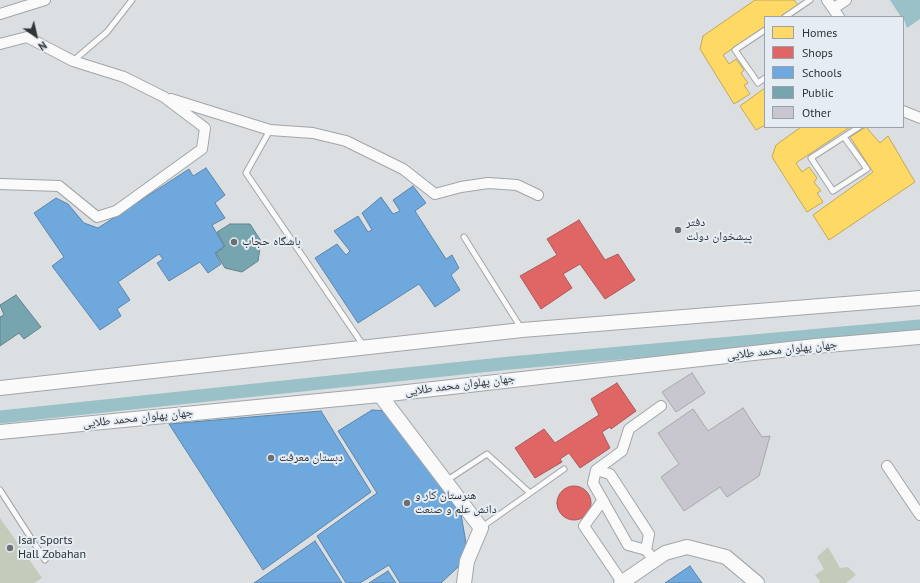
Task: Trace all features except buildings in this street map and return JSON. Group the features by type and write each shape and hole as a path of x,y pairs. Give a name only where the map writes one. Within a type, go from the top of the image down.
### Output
{"street":[{"path":"0,14 45,0"},
{"path":"833,8 846,0"},
{"path":"0,44 27,37 72,61 124,77 164,97 270,130 313,133 346,141 403,169 435,194 461,187 488,183 517,185 538,195"},
{"path":"0,184 59,186 97,217 116,211 202,149 205,128 164,97"},
{"path":"904,111 920,118"},
{"path":"0,388 522,330 920,298"},
{"name":"جهان پهلوان محمد طلایی","path":"0,432 380,394 816,346 920,337"},
{"path":"380,394 481,528 467,561 464,583"},
{"path":"661,406 629,429 622,451 596,470 593,483 628,545 650,555 665,553 687,547 726,557 757,583"},
{"path":"887,466 920,515"},
{"path":"596,470 610,474 649,534 650,555 621,583 584,526 603,500"}],"lane":[{"path":"72,61 107,32 132,0"},
{"path":"786,16 810,0"},
{"path":"764,31 735,50 758,83 764,79"},
{"path":"844,136 867,169 833,192 811,158 844,136 857,128"},
{"path":"270,130 246,173 365,348"},
{"path":"464,237 522,330"},
{"path":"445,481 487,454 530,493"},
{"path":"481,528 564,469"},
{"path":"0,490 45,560"}],"green space":[{"name":"Isar Sports Hall Zobahan","path":"0,518 42,578 34,583 0,583"},
{"path":"828,547 840,568 848,567 856,575 846,583 818,583 820,581 815,575 824,569 817,557"}],"water":[{"path":"890,0 920,0 920,19 907,28 904,16 900,16"}],"waterway":[{"path":"0,417 510,363 920,326"}],"place":[{"name":"دفتر پیشخوان دولت","path":"678,230"},
{"name":"باشگاه حجاب","path":"234,242"},
{"name":"دبستان معرفت","path":"271,458"},
{"name":"هنرستان کار و دانش علم و صنعت","path":"407,503"},
{"name":"Isar Sports Hall Zobahan","path":"10,548"}]}
